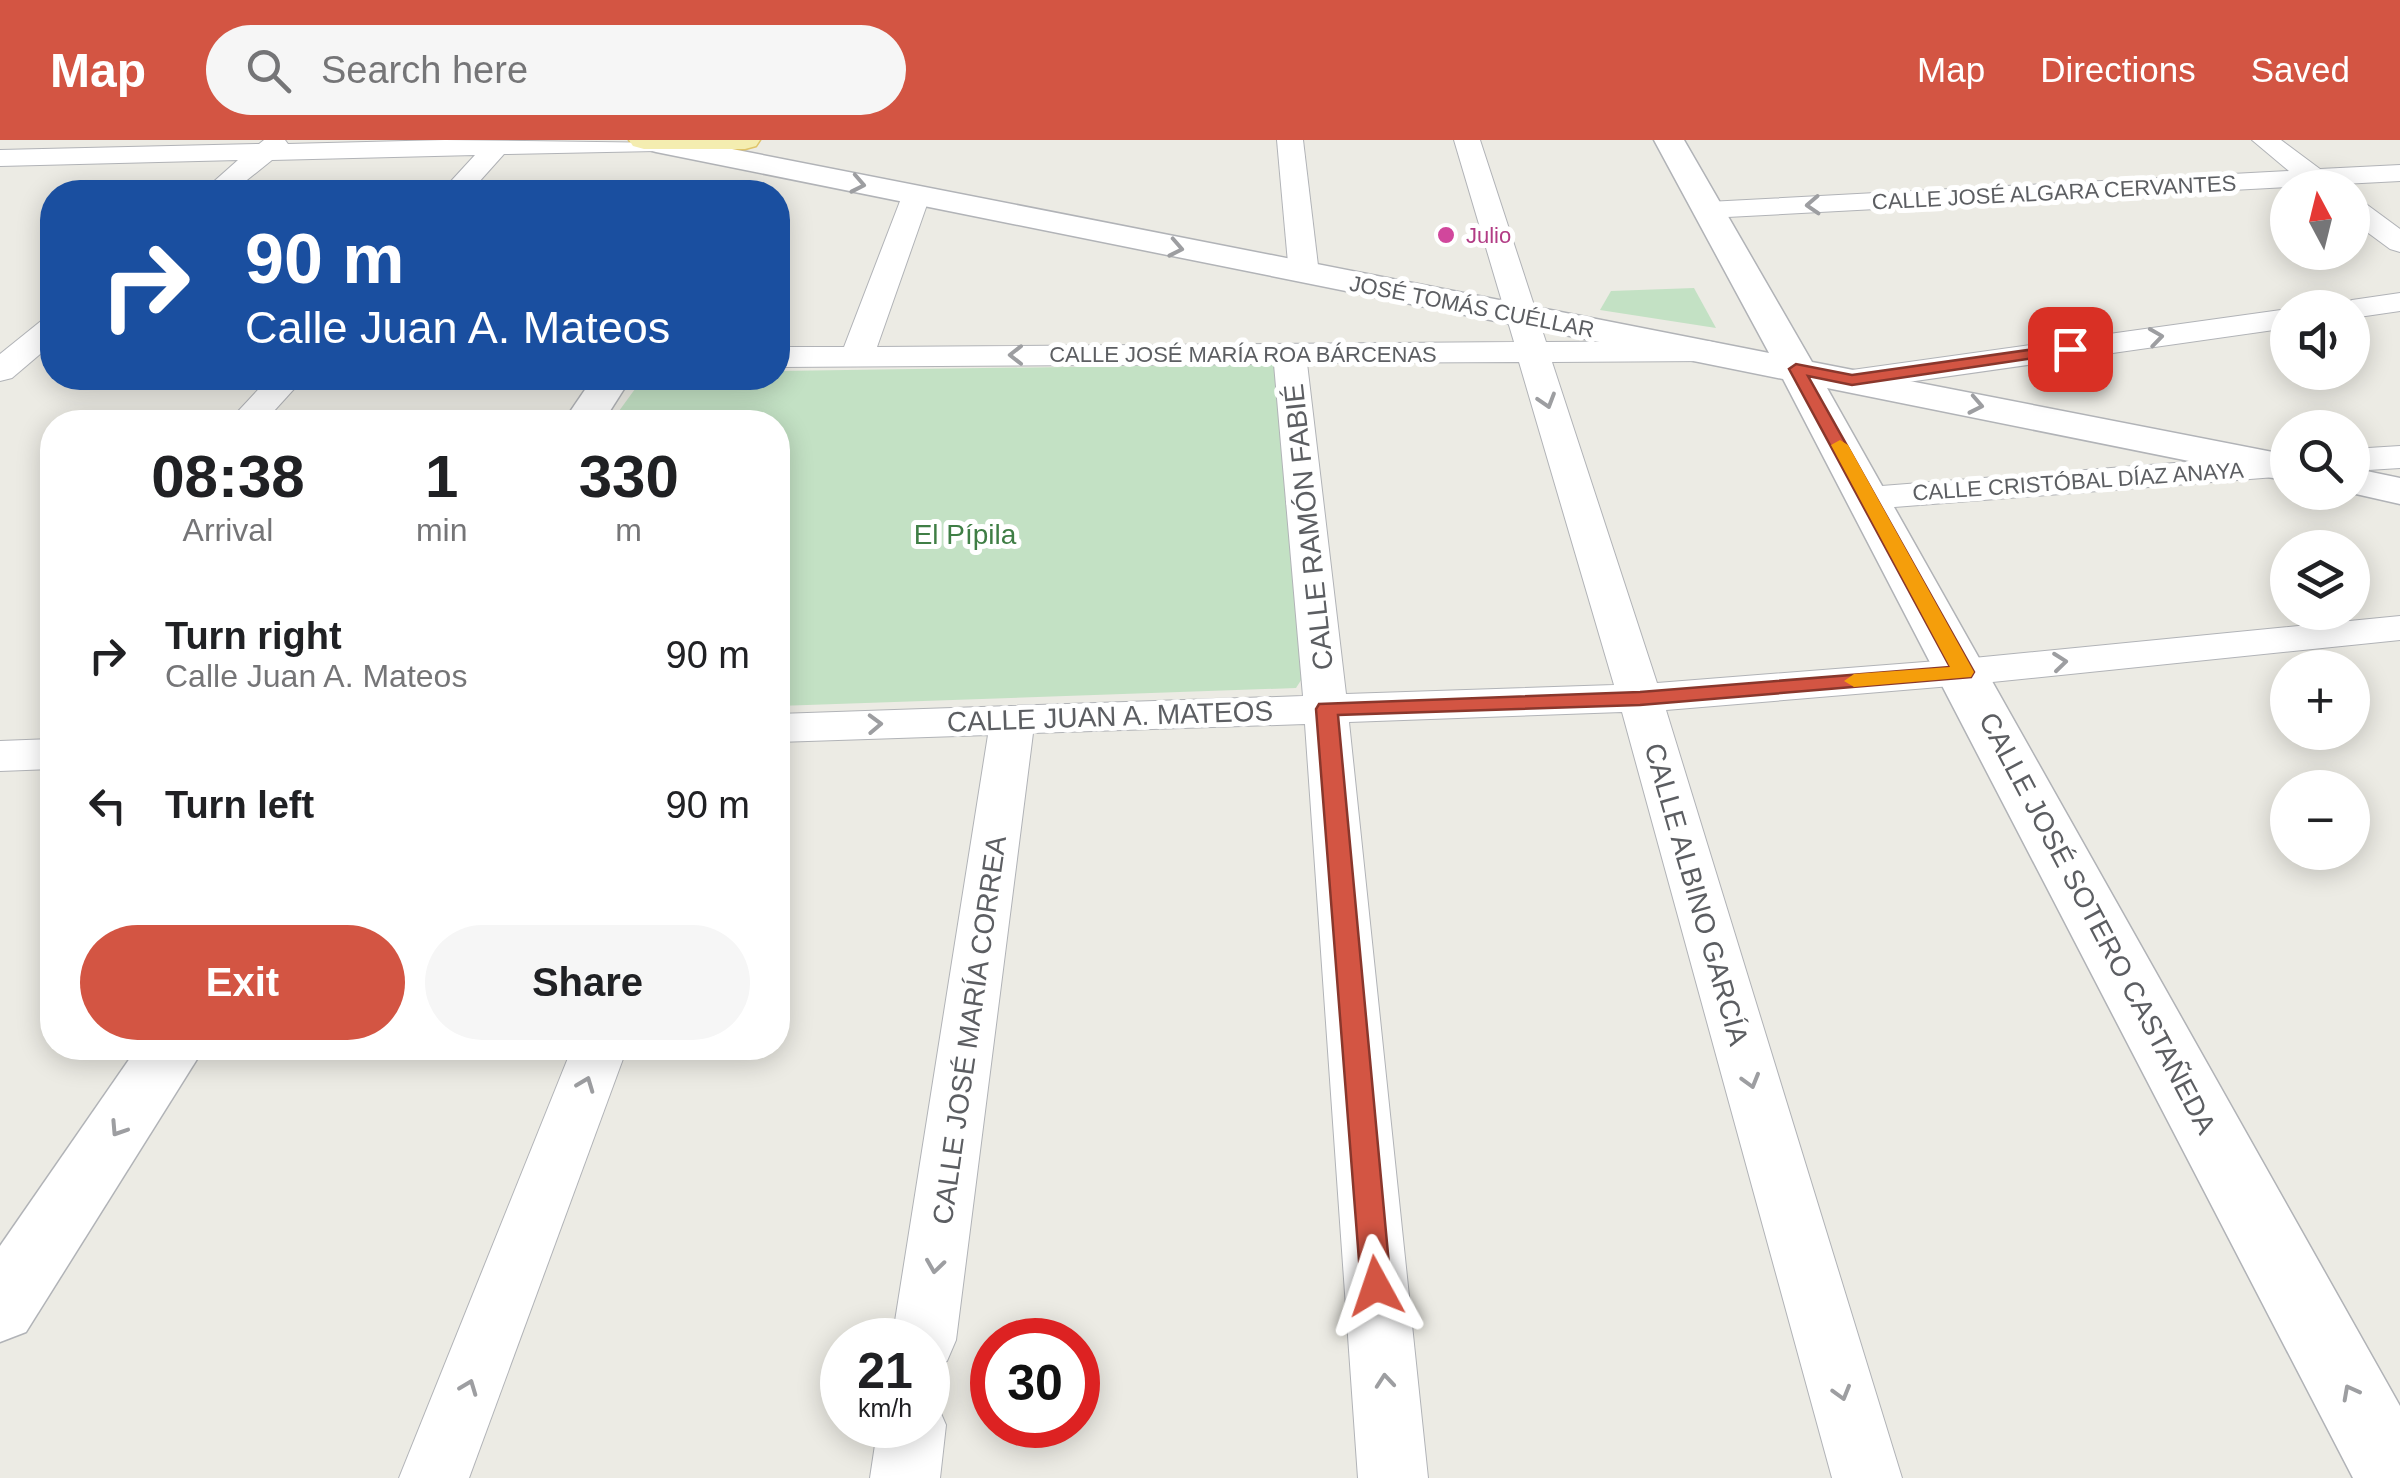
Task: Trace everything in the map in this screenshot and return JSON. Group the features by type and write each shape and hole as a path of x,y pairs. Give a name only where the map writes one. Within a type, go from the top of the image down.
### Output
{"street":[{"path":"0,184 65,140"},
{"path":"1290,140 1304,274"},
{"name":"CALLE ALBINO GARCÍA","path":"1468,140 1640,698 1867,1478"},
{"name":"CALLE JOSÉ SOTERO CASTAÑEDA","path":"1669,140 1708,210 1824,374 1870,498 2396,1478"},
{"path":"2265,140 2303,170"},
{"path":"0,158 273,146 650,141"},
{"name":"JOSÉ TOMÁS CUÉLLAR","path":"650,141 757,159 916,196 1304,274 1527,334 1708,352 2270,463"},
{"path":"466,180 499,144"},
{"path":"231,180 273,146"},
{"name":"CALLE JOSÉ ALGARA CERVANTES","path":"2370,177 2400,174"},
{"name":"CALLE JOSÉ ALGARA CERVANTES","path":"1708,210 2270,185"},
{"path":"857,356 916,196"},
{"path":"2370,220 2400,243"},
{"path":"2370,306 2400,302"},
{"path":"1824,374 2270,320"},
{"name":"CALLE JOSÉ MARÍA ROA BÁRCENAS","path":"790,357 1290,354 1527,334"},
{"path":"4,364 40,337"},
{"name":"CALLE RAMÓN FABIÉ","path":"1290,354 1326,709 1393,1478"},
{"path":"4,364 40,362"},
{"path":"256,410 276,390"},
{"path":"2370,458 2400,456"},
{"name":"CALLE CRISTÓBAL DÍAZ ANAYA","path":"1870,498 2270,467"},
{"path":"2370,485 2400,491"},
{"name":"CALLE JUAN A. MATEOS","path":"790,728 1640,698 1964,672 2400,628"},
{"name":"CALLE JOSÉ MARÍA CORREA","path":"927,1318 1013,719"},
{"path":"0,756 40,754"},
{"path":"0,1308 164,1060"},
{"path":"434,1478 595,1060"},
{"path":"905,1478 909,1448"}],"green space":[{"path":"1694,288 1716,328 1600,310 1611,291"},
{"name":"El Pípila","path":"1280,366 1305,674 1296,688 790,706 790,410 620,410 634,390 790,390 790,371"}],"slow traffic":[{"path":"1840,445 1964,672 1854,681"}],"place":[{"name":"Julio","path":"1446,235"}],"route":[{"path":"1376,1286 1326,709 1640,698 1964,672 1796,369 1852,380 2070,349"}]}
